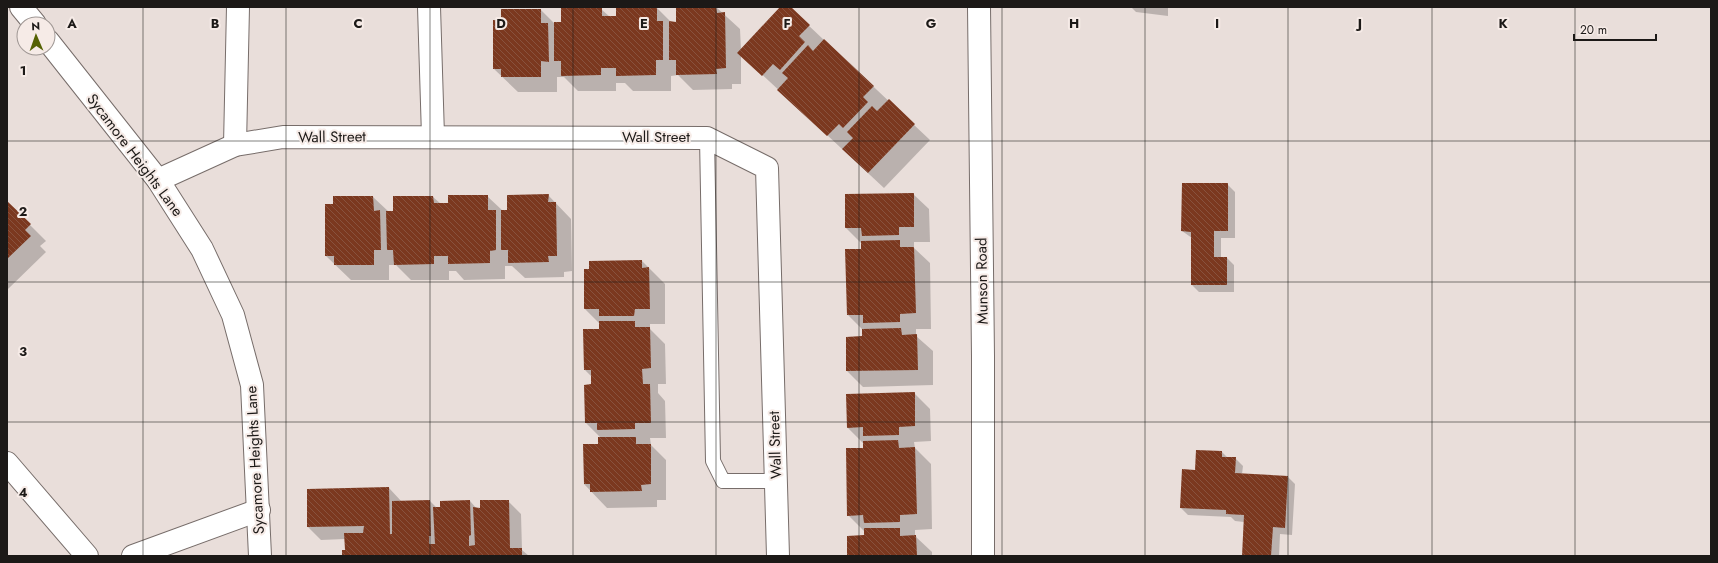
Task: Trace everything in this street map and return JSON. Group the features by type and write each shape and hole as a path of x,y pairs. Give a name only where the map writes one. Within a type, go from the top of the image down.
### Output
{"street":[{"path":"21,7 28,16"},
{"path":"235,145 238,7"},
{"path":"428,7 433,136"},
{"name":"Munson Road","path":"979,7 983,356 983,556"},
{"name":"Sycamore Heights Lane","path":"56,51 158,180 202,249 233,315 252,385 260,556"},
{"name":"Wall Street","path":"158,180 235,145 283,137 433,136 708,138 767,168 778,556"},
{"path":"7,463 87,556"},
{"path":"132,556 259,510"}],"lane":[{"path":"708,138 713,461 723,481 776,481"}],"building":[{"path":"616,7 657,7 657,21 663,21 663,60 656,60 656,75 616,76 616,68 601,68 601,75 561,76 561,61 554,61 554,22 561,22 561,8 602,8 602,16 616,16"},
{"path":"676,7 716,7 717,13 725,12 726,68 716,69 717,74 676,75 676,60 669,60 669,21 676,22"},
{"path":"780,7 791,7 810,25 799,36 805,42 780,70 773,64 762,76 737,53"},
{"path":"501,9 541,9 541,23 548,23 549,62 541,61 541,77 501,77 501,69 493,69 493,20 501,20"},
{"path":"824,39 874,86 863,97 868,102 843,128 839,124 827,136 777,90 788,78 782,73 808,45 813,51"},
{"path":"889,99 915,124 868,173 842,149 853,138 847,132 872,106 877,111"},
{"path":"1182,183 1228,183 1228,231 1214,231 1214,257 1227,257 1227,285 1191,285 1191,232 1181,231"},
{"path":"914,193 914,227 899,227 899,235 862,236 861,228 845,228 845,194"},
{"path":"549,194 548,202 556,202 557,256 548,256 549,262 508,263 508,250 501,250 501,210 507,210 507,195"},
{"path":"448,195 488,195 488,210 496,210 496,250 490,251 490,263 448,264 448,256 434,256 434,264 394,265 393,250 387,250 386,211 393,211 393,196 433,196 434,203 448,203"},
{"path":"333,196 373,196 374,211 380,210 381,250 374,250 374,265 334,265 334,256 325,256 325,204 333,204"},
{"path":"7,201 31,224 25,230 31,236 7,259"},
{"path":"900,240 900,247 914,247 916,313 900,314 900,322 863,323 863,315 847,315 845,249 861,249 861,241"},
{"path":"642,260 642,268 649,267 650,309 635,309 634,316 599,316 599,309 584,309 584,269 589,269 589,261"},
{"path":"599,321 635,321 635,327 650,327 651,368 642,369 643,384 650,384 651,423 635,423 635,429 597,430 597,423 585,423 584,385 591,384 591,370 584,370 583,329 599,329"},
{"path":"901,328 902,335 917,334 918,370 846,371 846,337 862,336 862,329"},
{"path":"915,392 915,426 899,427 899,435 863,436 863,427 847,428 846,394"},
{"path":"598,437 636,437 636,444 651,444 651,484 641,485 642,491 590,492 590,484 584,484 583,444 598,444"},
{"path":"898,440 899,448 915,447 917,514 900,515 900,522 864,523 863,515 847,516 846,448 863,448 863,441"},
{"path":"1196,450 1222,451 1222,457 1236,457 1235,473 1288,476 1285,528 1273,527 1271,556 1242,556 1244,515 1226,514 1226,510 1180,508 1182,469 1195,470"},
{"path":"389,487 390,534 392,534 392,501 430,500 431,536 429,536 429,544 435,544 433,507 440,507 440,501 470,500 471,535 469,536 469,546 475,545 473,507 480,508 480,500 509,500 510,548 522,548 522,556 342,556 342,550 345,550 344,533 363,533 364,526 307,527 307,489"},
{"path":"864,528 900,528 900,536 916,535 917,556 847,556 847,536 864,535"}]}
